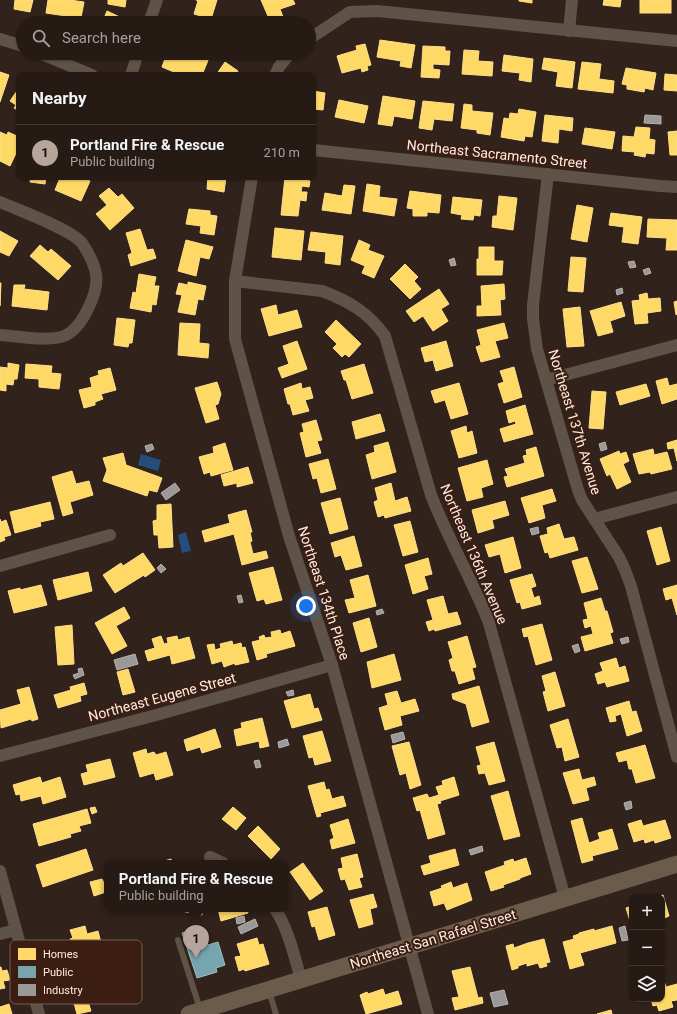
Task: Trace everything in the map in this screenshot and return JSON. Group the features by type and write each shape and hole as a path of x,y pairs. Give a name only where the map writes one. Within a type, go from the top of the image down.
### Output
{"street":[{"path":"151,16 157,0"},
{"path":"569,31 572,0"},
{"path":"316,34 350,12 377,11 677,41"},
{"path":"0,39 16,44"},
{"path":"56,60 85,72"},
{"path":"132,72 136,60"},
{"path":"276,72 284,60"},
{"name":"Northeast Sacramento Street","path":"316,150 677,187"},
{"name":"Northeast 137th Avenue","path":"548,174 533,319 537,349 578,490 582,500 619,557 631,586 677,758"},
{"name":"Northeast 134th Place","path":"252,180 235,281 235,339 289,536 332,664 428,1014"},
{"path":"0,202 70,233 81,243 94,264 96,275 94,292 84,318 73,330 64,336 51,339 0,335"},
{"name":"Northeast 136th Avenue","path":"235,281 322,291 352,304 366,314 377,324 385,336 431,495 478,595 489,623 565,898"},
{"path":"546,380 677,345"},
{"path":"594,519 677,497"},
{"path":"0,566 110,534"},
{"name":"Northeast Eugene Street","path":"0,756 160,714 332,664"},
{"path":"210,857 216,860"},
{"name":"Northeast San Rafael Street","path":"195,1012 677,864"},
{"path":"0,871 19,940"},
{"path":"277,912 284,925 301,979"},
{"path":"0,934 16,930"},
{"path":"36,1004 39,1014"}],"lane":[{"path":"178,940 195,1012"},
{"path":"269,989 276,1014"}],"water":[{"path":"141,454 161,460 158,471 138,465"},
{"path":"186,532 191,551 182,553 178,535"}],"building: Homes":[{"path":"15,0 33,0 30,12 14,9"},
{"path":"48,0 70,0 84,2 81,16 66,16 46,13"},
{"path":"108,0 126,0 125,7 108,4"},
{"path":"196,0 217,0 212,16 201,16 194,14 198,1"},
{"path":"261,0 293,0 295,4 280,9 283,16 268,16"},
{"path":"532,0 532,3 519,1"},
{"path":"604,0 621,0 620,7 603,5"},
{"path":"640,0 671,0 671,13 640,13"},
{"path":"107,11 118,16 105,16"},
{"path":"380,40 415,45 411,68 400,66 401,61 377,57"},
{"path":"365,44 371,65 367,66 368,70 362,72 361,68 342,73 337,56 357,50 356,46"},
{"path":"423,46 445,47 445,51 450,51 449,65 433,64 433,69 440,70 439,78 421,77"},
{"path":"464,50 479,51 478,61 493,62 492,76 462,74"},
{"path":"504,55 533,59 531,82 519,80 520,73 502,71"},
{"path":"544,58 575,62 572,88 556,86 558,72 542,69"},
{"path":"164,60 208,60 203,72 174,72 162,67"},
{"path":"225,62 238,71 238,72 218,72"},
{"path":"582,62 601,64 599,79 614,81 613,93 578,89"},
{"path":"626,68 656,73 653,90 645,88 644,92 627,89 627,85 622,84"},
{"path":"0,72 9,75 0,102"},
{"path":"665,74 677,75 677,91 664,90"},
{"path":"16,92 16,105 10,101"},
{"path":"316,92 325,93 323,110 316,109"},
{"path":"383,96 415,101 412,119 394,116 392,126 378,124"},
{"path":"339,100 368,106 364,123 335,117"},
{"path":"423,101 454,104 452,121 434,119 432,130 419,128"},
{"path":"464,104 472,105 472,111 493,113 490,135 477,133 477,130 461,128"},
{"path":"519,109 536,112 532,137 525,136 524,141 501,137 504,118 509,119 510,113 518,114"},
{"path":"545,115 573,118 572,131 559,129 558,143 542,141"},
{"path":"636,127 650,128 649,139 655,140 654,154 646,153 645,157 634,155 635,152 622,151 623,136 634,137"},
{"path":"585,128 615,132 612,149 582,144"},
{"path":"677,131 677,155 670,155 668,132"},
{"path":"0,132 7,135 8,132 16,136 16,153 10,166 0,161"},
{"path":"30,180 46,180 45,184 30,182"},
{"path":"59,180 90,181 81,201 55,190"},
{"path":"208,180 226,180 224,192 207,189"},
{"path":"285,180 310,181 309,187 302,186 301,192 307,192 306,201 300,200 298,216 281,215"},
{"path":"367,184 380,186 379,197 397,199 394,216 363,211"},
{"path":"344,185 355,186 351,214 322,210 325,193 342,196"},
{"path":"109,188 118,197 122,194 134,208 110,230 96,214 107,205 99,196"},
{"path":"410,191 441,195 439,213 427,212 427,216 413,216 413,209 407,208"},
{"path":"499,196 517,198 513,230 492,227 493,216 497,216"},
{"path":"453,197 482,200 480,216 474,215 473,220 461,219 462,215 451,213"},
{"path":"577,205 593,208 587,242 571,239"},
{"path":"189,209 210,211 210,215 217,216 214,235 200,233 201,226 186,224"},
{"path":"611,213 642,217 638,244 622,242 624,227 609,225"},
{"path":"648,219 677,220 677,250 666,250 667,238 647,237"},
{"path":"275,228 304,231 301,260 272,257"},
{"path":"140,229 147,250 153,249 156,258 131,266 128,255 132,253 126,233"},
{"path":"0,231 18,241 9,256 0,252"},
{"path":"311,232 343,236 340,265 325,263 326,252 308,250"},
{"path":"186,240 213,247 209,259 200,257 196,276 178,271"},
{"path":"359,240 370,245 368,250 384,256 374,278 362,273 365,266 351,260"},
{"path":"40,245 48,252 51,249 71,266 58,280 30,256"},
{"path":"479,247 494,247 494,261 503,261 502,275 477,275"},
{"path":"571,257 586,258 583,292 568,291"},
{"path":"405,264 418,277 414,281 421,289 410,299 390,279"},
{"path":"139,274 156,277 154,286 159,286 156,305 152,304 151,312 130,308 133,292 136,293"},
{"path":"188,282 206,286 203,300 198,299 195,315 178,312 182,295 176,294 179,283 188,285"},
{"path":"0,283 1,283 0,306"},
{"path":"504,284 505,299 500,300 501,315 477,316 477,306 482,306 481,286"},
{"path":"14,285 25,285 24,289 49,292 47,310 12,306"},
{"path":"439,289 449,304 441,309 448,321 433,331 423,316 414,322 406,311"},
{"path":"647,293 648,299 660,298 661,311 647,313 648,323 635,324 632,301 640,300 639,295"},
{"path":"677,301 677,314 676,315 674,302"},
{"path":"621,302 625,316 610,321 613,332 598,336 590,311"},
{"path":"276,305 278,315 297,310 302,327 269,336 261,309"},
{"path":"580,307 584,346 567,347 563,309"},
{"path":"117,318 135,320 132,343 129,343 128,347 114,345"},
{"path":"336,320 361,344 349,357 345,354 342,357 333,348 337,344 325,332"},
{"path":"180,323 200,324 199,343 209,344 208,358 178,355"},
{"path":"504,323 508,338 495,341 500,357 481,362 476,347 481,345 477,330"},
{"path":"297,341 307,369 282,378 278,368 289,364 283,346"},
{"path":"446,341 453,366 436,371 433,360 425,362 421,348"},
{"path":"8,363 19,365 17,379 14,379 13,385 6,384 6,391 0,390 0,367 8,368"},
{"path":"26,364 52,366 51,373 61,374 59,389 39,387 39,379 25,378"},
{"path":"364,364 373,393 352,399 346,380 344,380 341,371"},
{"path":"514,367 522,397 504,403 498,384 504,382 500,371"},
{"path":"110,368 116,390 101,394 103,399 95,402 95,405 84,408 79,390 92,387 90,378 99,375 98,371"},
{"path":"667,378 669,386 677,384 677,399 662,404 656,381"},
{"path":"217,382 221,394 218,404 215,405 219,419 206,423 195,388"},
{"path":"301,383 302,389 310,387 313,398 305,400 309,411 293,415 284,389"},
{"path":"459,383 468,414 451,419 445,400 435,403 431,391"},
{"path":"646,384 650,396 620,405 616,392"},
{"path":"592,391 606,392 603,429 589,428"},
{"path":"525,405 533,434 504,442 500,429 516,424 515,421 509,423 506,411"},
{"path":"380,414 385,431 356,439 352,422"},
{"path":"316,420 322,440 317,441 321,453 306,457 300,433 304,432 302,424"},
{"path":"466,426 467,433 472,431 477,453 459,458 451,431"},
{"path":"677,440 677,461 674,448 668,449 667,443"},
{"path":"388,442 396,472 372,479 366,455 375,452 374,446"},
{"path":"225,443 233,470 211,476 210,472 204,474 199,457 214,453 213,447"},
{"path":"536,447 544,476 507,487 504,477 508,476 505,469 525,463 523,456 527,455 526,450"},
{"path":"653,449 654,455 667,452 672,469 651,474 650,472 639,474 633,454"},
{"path":"619,451 620,454 626,452 629,461 623,464 631,482 617,489 610,474 607,476 600,459"},
{"path":"123,453 126,465 162,478 157,492 149,490 147,496 103,481 107,470 103,458"},
{"path":"328,459 336,489 321,493 317,478 313,479 309,464"},
{"path":"487,460 493,484 481,488 483,497 467,501 458,468"},
{"path":"248,467 253,483 237,487 237,483 224,486 221,475"},
{"path":"72,471 76,484 89,481 93,495 70,502 73,513 63,516 52,477"},
{"path":"391,483 395,501 407,497 411,511 385,518 384,515 378,517 374,502 378,500 375,488"},
{"path":"552,489 556,501 542,505 545,518 529,523 521,498"},
{"path":"340,498 348,529 330,534 321,503"},
{"path":"505,501 509,515 492,520 494,528 478,533 472,510"},
{"path":"50,502 54,519 40,522 41,526 15,533 10,512"},
{"path":"171,504 173,547 159,548 158,535 154,535 153,521 157,520 157,505"},
{"path":"246,510 252,532 250,532 252,541 250,542 253,554 266,551 268,558 242,565 234,534 205,542 202,531 230,523 228,515"},
{"path":"0,519 1,522 6,520 11,535 4,537 5,540 0,542"},
{"path":"410,521 418,552 403,556 394,525"},
{"path":"559,524 564,539 574,537 578,550 550,558 548,552 545,553 540,536 548,534 547,528"},
{"path":"661,527 670,561 657,565 647,531"},
{"path":"354,536 362,566 346,570 341,555 335,557 331,543"},
{"path":"513,537 521,568 505,573 500,554 489,557 485,545"},
{"path":"143,553 155,570 115,593 103,575 121,563 123,566"},
{"path":"587,557 598,589 582,593 572,561"},
{"path":"428,558 432,574 424,576 428,589 413,594 405,565"},
{"path":"273,567 282,600 266,604 264,599 257,601 249,573"},
{"path":"88,572 92,591 58,600 53,580"},
{"path":"532,574 536,586 531,588 534,598 539,596 541,604 522,609 520,602 517,603 510,580"},
{"path":"368,575 376,606 349,613 345,600 355,598 350,580"},
{"path":"41,585 47,605 14,613 8,591"},
{"path":"677,585 677,615 672,598 666,600 663,589"},
{"path":"443,596 448,614 457,612 461,624 435,631 434,629 429,631 426,622 433,620 427,600"},
{"path":"601,598 605,611 607,611 613,632 610,633 613,643 585,651 581,637 593,634 591,626 585,628 583,620 588,619 584,603"},
{"path":"124,607 130,618 116,626 127,646 112,654 95,623"},
{"path":"369,618 377,647 361,652 353,623"},
{"path":"542,624 552,660 536,665 528,636 524,637 522,629"},
{"path":"72,625 74,664 58,665 55,627"},
{"path":"280,630 281,634 290,631 295,646 266,654 267,657 257,660 252,642 260,640 259,637 264,635 265,638 272,637 271,632"},
{"path":"161,636 164,644 168,643 167,638 177,636 178,640 189,637 195,658 172,664 170,655 148,661 145,651 155,648 152,639"},
{"path":"467,636 476,667 472,668 475,679 459,684 455,671 452,671 449,660 453,658 448,642"},
{"path":"232,641 233,645 241,643 242,648 245,647 249,662 235,665 235,663 224,667 222,661 212,664 207,645 214,644 215,650 221,648 220,644"},
{"path":"394,654 401,680 372,688 367,662"},
{"path":"616,658 619,668 625,666 629,681 607,687 605,682 598,684 595,674 603,671 600,663"},
{"path":"128,669 135,692 123,695 117,672"},
{"path":"555,672 565,706 548,711 543,692 546,691 542,676"},
{"path":"84,683 87,694 80,696 81,701 58,708 54,695 71,690 70,687"},
{"path":"479,686 489,722 472,727 466,704 453,699 452,694"},
{"path":"29,687 38,719 32,721 31,719 1,728 0,710 21,704 17,690"},
{"path":"397,691 401,703 415,699 419,711 400,716 402,725 385,730 379,708 388,705 385,694"},
{"path":"310,694 314,709 318,708 322,720 292,728 284,701"},
{"path":"629,701 632,712 636,711 642,731 627,736 621,714 615,716 616,721 610,722 606,708"},
{"path":"262,718 269,746 260,748 259,741 237,746 234,730 242,728 241,723"},
{"path":"568,719 579,757 565,761 562,747 557,748 550,725"},
{"path":"215,729 221,747 202,753 200,747 187,751 184,740"},
{"path":"322,731 331,761 315,765 313,757 309,758 303,736"},
{"path":"409,742 421,785 410,789 406,773 400,775 392,746"},
{"path":"494,742 505,781 489,785 485,773 479,774 477,766 481,765 476,747"},
{"path":"645,745 655,778 636,783 632,769 629,769 627,760 619,762 616,753"},
{"path":"146,749 147,754 154,752 156,755 166,752 173,775 156,780 154,773 140,777 133,753"},
{"path":"110,759 115,777 84,785 81,774 88,772 86,765"},
{"path":"579,769 582,780 594,777 596,785 586,788 589,800 573,804 563,773"},
{"path":"40,777 42,783 60,777 66,797 43,804 41,796 21,801 20,794 16,795 13,785"},
{"path":"454,777 459,795 440,801 441,803 437,804 445,834 428,839 420,810 417,811 413,798 427,794 429,798 439,795 436,787 443,785 442,781"},
{"path":"324,782 326,790 329,789 332,799 343,796 346,806 320,813 321,816 317,817 308,786"},
{"path":"508,791 520,836 504,840 491,796"},
{"path":"95,807 97,812 92,814 90,808"},
{"path":"233,807 246,818 236,830 222,819"},
{"path":"87,809 91,823 79,826 81,831 70,834 71,837 39,846 33,824"},
{"path":"582,818 589,843 600,839 598,833 612,829 618,849 592,856 593,860 582,863 571,821"},
{"path":"348,819 355,843 332,849 330,840 334,838 330,825"},
{"path":"641,820 643,826 665,820 671,838 655,843 654,840 645,843 644,839 634,842 628,824"},
{"path":"258,826 280,849 271,859 248,836"},
{"path":"86,849 93,870 43,887 36,865"},
{"path":"455,849 459,865 424,875 421,866 431,863 429,856"},
{"path":"357,854 363,877 359,878 362,887 349,890 345,879 341,880 338,869 343,868 341,858"},
{"path":"526,858 531,874 503,885 504,887 491,891 485,872 505,865 504,862 513,859 514,862"},
{"path":"303,863 323,891 310,900 290,872"},
{"path":"102,879 104,883 104,893 94,896 90,882"},
{"path":"451,882 453,888 467,883 472,900 447,910 444,903 434,906 430,892 442,888 441,886"},
{"path":"373,894 377,907 370,909 373,924 359,928 350,900"},
{"path":"665,902 669,916 665,918"},
{"path":"327,907 335,935 319,940 315,926 312,927 308,912"},
{"path":"629,907 629,918 626,908"},
{"path":"186,912 202,912 202,915"},
{"path":"219,912 248,912 248,913 221,921"},
{"path":"85,926 87,934 98,931 100,940 70,940 73,938 70,930"},
{"path":"612,926 616,943 580,953 584,965 570,969 563,942 574,939 573,936 579,933"},
{"path":"257,938 259,945 263,944 269,964 245,971 244,969 239,971 235,957 241,956 237,944"},
{"path":"544,939 550,962 546,963 547,966 540,968 538,963 527,966 527,963 512,970 506,946 513,944 514,948"},
{"path":"0,967 2,971 7,970 10,980 3,981 5,988 0,989"},
{"path":"470,967 478,998 482,997 483,1003 455,1010 452,998 459,997 452,971"},
{"path":"665,984 666,987 677,984 677,1000 671,1001 673,1007 659,1011 657,1005 653,1006 652,1002 665,1002"},
{"path":"383,989 385,995 398,991 402,1004 366,1014 360,995"},
{"path":"9,1004 12,1014 0,1014 0,1007"},
{"path":"74,1004 89,1004 91,1011 77,1014"},
{"path":"611,1010 612,1014 597,1014"}],"building: Public":[{"path":"202,927 208,945 218,942 225,965 216,968 217,972 197,978 182,933"}],"building: Industry":[{"path":"645,115 661,116 661,124 644,123"},
{"path":"454,258 456,265 451,266 449,260"},
{"path":"634,261 636,267 630,268 628,262"},
{"path":"649,268 651,273 645,275 643,270"},
{"path":"622,288 623,293 617,295 616,290"},
{"path":"605,442 607,449 601,451 599,444"},
{"path":"152,444 154,449 147,452 145,446"},
{"path":"175,483 180,490 166,500 161,493"},
{"path":"538,527 539,533 532,535 530,529"},
{"path":"161,564 166,569 161,573 157,568"},
{"path":"241,595 243,602 239,603 237,596"},
{"path":"382,609 384,613 377,615 376,611"},
{"path":"628,637 629,642 622,644 620,639"},
{"path":"578,644 580,651 575,653 572,646"},
{"path":"135,654 138,664 117,670 114,660"},
{"path":"82,668 84,675 75,679 73,675 79,673 78,669"},
{"path":"293,690 294,695 288,696 286,692"},
{"path":"403,732 405,739 393,743 391,735"},
{"path":"287,739 289,745 279,748 278,742"},
{"path":"259,760 261,767 256,768 254,761"},
{"path":"631,801 632,808 626,810 624,803"},
{"path":"482,846 483,851 471,855 469,850"},
{"path":"244,916 245,922 237,924 236,918"},
{"path":"255,919 258,926 241,934 238,927"},
{"path":"625,926 628,940 622,941 619,928"},
{"path":"504,990 508,1004 494,1007 490,993"}],"place":[{"name":"Portland Fire & Rescue","path":"196,958"}]}
